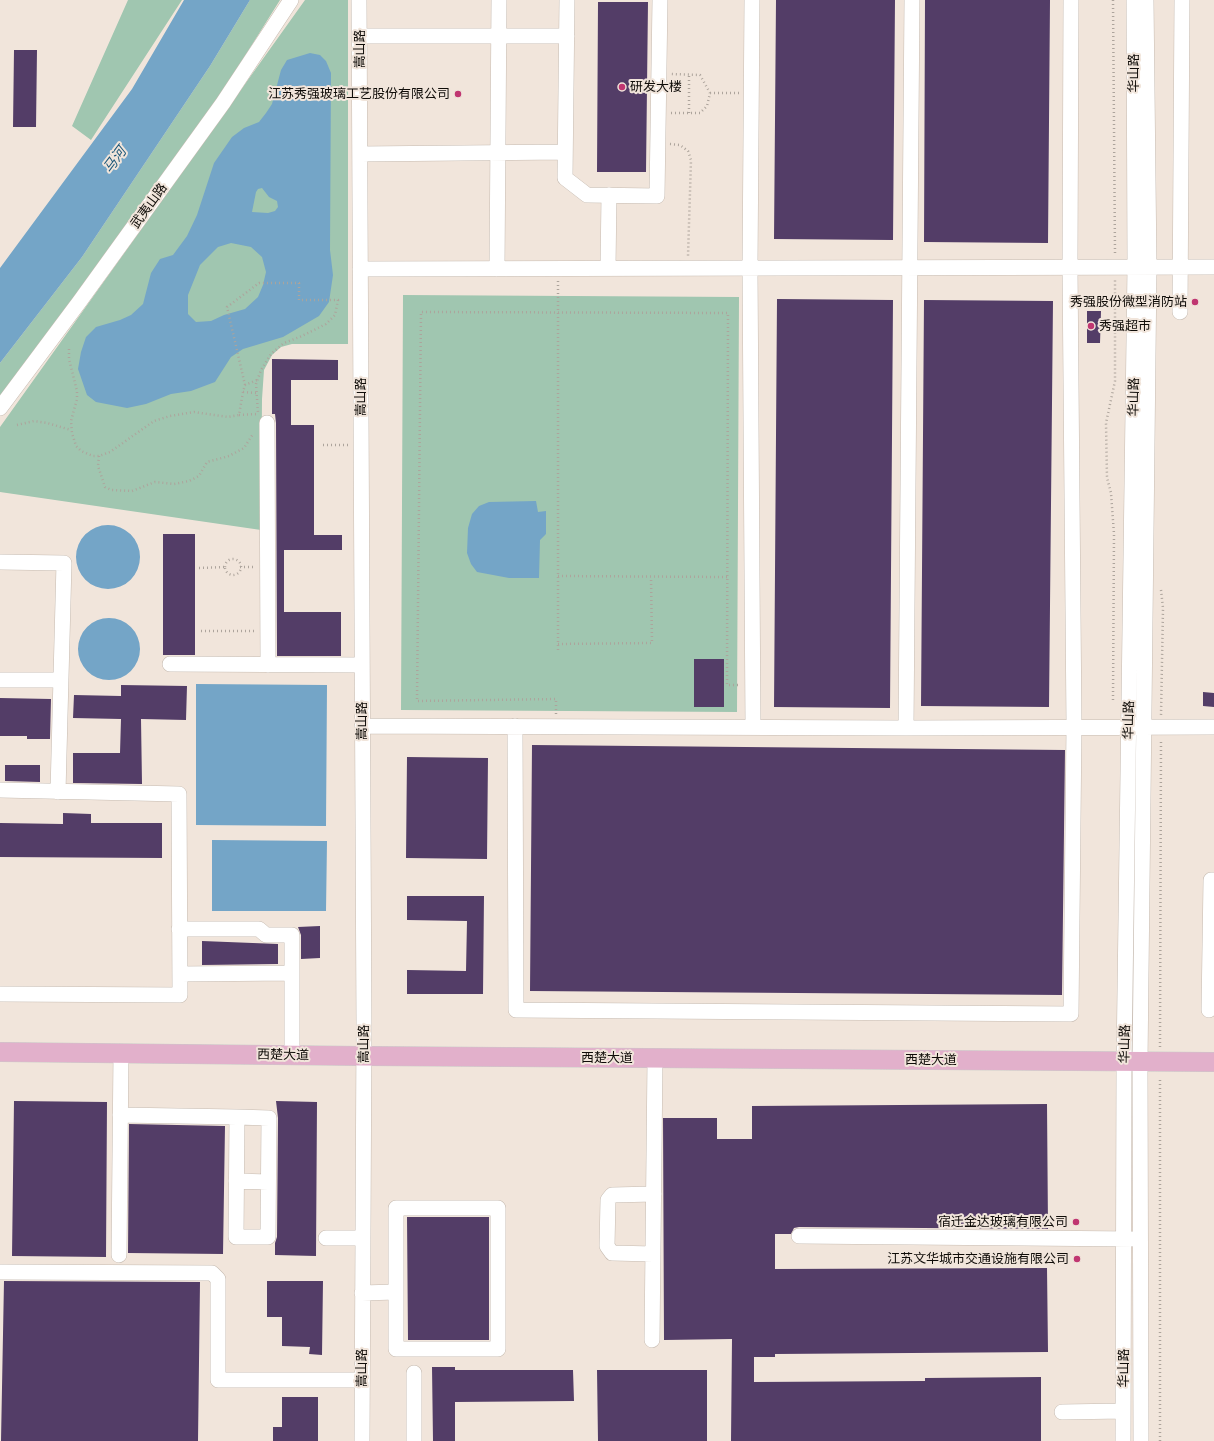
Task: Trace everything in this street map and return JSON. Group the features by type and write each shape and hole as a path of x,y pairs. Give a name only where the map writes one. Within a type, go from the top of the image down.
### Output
{"main road":[{"name":"西楚大道","path":"0,1052 655,1059 1214,1062"}],"street":[{"name":"武夷山路","path":"0,408 80,302 223,103 291,0"},
{"name":"嵩山路","path":"359,0 364,1056 362,1441"},
{"path":"497,269 498,0"},
{"path":"567,0 565,178 587,195 657,196 660,0"},
{"path":"752,0 750,268 753,727"},
{"path":"906,728 912,0"},
{"path":"515,726 516,1010 1071,1014 1074,726 1070,268 1071,0"},
{"name":"华山路","path":"1123,1441 1124,1239 1145,727 1142,267 1134,0"},
{"name":"华山路","path":"1141,1441 1141,1239 1132,1062 1129,727 1142,267 1146,0"},
{"path":"1180,312 1182,0"},
{"path":"360,36 567,36"},
{"path":"360,154 565,152"},
{"path":"608,268 609,195"},
{"path":"360,269 1214,267"},
{"path":"259,422 268,631 268,665"},
{"path":"0,562 64,563 58,792"},
{"path":"170,664 362,666"},
{"path":"0,680 61,680"},
{"path":"362,726 906,728 1074,726 1214,727"},
{"path":"0,790 179,794 180,995 0,994"},
{"path":"1209,1010 1211,880 1214,880"},
{"path":"180,929 259,929 266,935 292,935 292,1056"},
{"path":"180,974 292,973"},
{"path":"120,1255 121,1054"},
{"path":"652,1340 655,1059"},
{"path":"120,1115 236,1117 269,1118 268,1237 236,1237 236,1117"},
{"path":"236,1181 268,1182"},
{"path":"653,1254 612,1253 607,1246 608,1200 612,1195 654,1194"},
{"path":"396,1208 498,1208 498,1350 396,1350 396,1292 396,1208"},
{"path":"798,1236 1141,1239"},
{"path":"326,1238 363,1238"},
{"path":"0,1272 212,1273 218,1278 218,1380 362,1380"},
{"path":"362,1293 396,1292"},
{"path":"414,1373 414,1441"},
{"path":"1062,1412 1124,1411"}],"path":[{"path":"658,112 700,113 707,106 710,93 700,74 659,73"},
{"path":"689,74 689,113"},
{"path":"710,93 751,92"},
{"path":"658,144 680,145 688,151 691,160 687,268"},
{"path":"558,268 558,652"},
{"path":"99,456 98,466 105,487 111,490 132,491 155,482 174,484 189,481 199,476 207,462 229,456 244,448 259,422 256,393 257,380 260,370 276,348 326,324 336,315 338,300 299,300 299,283 259,283 227,307 245,385 239,415"},
{"path":"556,726 556,700 418,701 421,312 728,313 727,685 752,686"},
{"path":"69,349 69,359 77,399 71,421 76,446 80,451 99,456 110,452 154,421 170,416 194,412 228,417 239,415 259,422"},
{"path":"245,385 257,380"},
{"path":"243,392 256,393"},
{"path":"17,425 34,421 48,423 72,430"},
{"path":"323,445 361,445"},
{"path":"236,560 240,567 237,574 233,575 228,574 225,567 227,562 236,560"},
{"path":"199,568 225,567"},
{"path":"558,576 727,577"},
{"path":"558,644 652,643 651,577"},
{"path":"201,631 268,631"}],"green space":[{"path":"128,0 182,0 91,140 72,126"},
{"path":"250,0 280,0 193,139 0,398 0,363 82,257 210,66"},
{"path":"305,0 348,0 348,344 292,344 281,347 272,355 264,370 262,399 261,530 0,492 0,427"},
{"path":"403,295 739,297 737,712 401,710"}],"water":[{"name":"马河","path":"184,0 250,0 210,66 82,257 0,363 0,268 132,89"},
{"path":"310,53 320,55 326,61 331,73 330,250 333,275 329,302 319,316 283,337 243,349 231,357 215,382 191,391 171,394 146,404 127,408 96,402 87,395 78,369 81,352 86,337 96,327 131,315 143,304 151,273 160,259 173,255 187,236 197,215 214,163 232,137 244,128 259,122 266,113 272,104 281,70 287,60","holes":["262,188 269,197 277,201 278,207 275,211 268,213 252,212 256,192 258,189","231,243 251,247 262,257 266,272 258,297 245,309 224,315 211,321 196,322 188,314 188,295 200,265 218,247"]},
{"path":"536,501 538,512 546,511 546,534 540,540 539,578 509,578 477,572 471,564 467,553 468,528 472,514 479,506 489,502"},
{"path":"108,525 126,531 134,539 140,557 134,575 126,583 108,589 90,583 82,575 76,557 82,539 90,531"},
{"path":"103,618 115,618 131,627 138,637 140,649 138,661 131,671 115,680 103,680 92,675 83,666 78,655 78,643 83,632 92,623"},
{"path":"196,684 327,685 326,826 196,825"},
{"path":"212,840 327,841 326,911 212,911"}],"building":[{"path":"776,0 895,0 893,240 774,239"},
{"path":"925,0 1050,0 1048,243 924,242"},
{"name":"研发大楼","path":"598,2 648,2 646,172 597,172"},
{"path":"14,50 37,50 36,127 13,127"},
{"path":"777,299 893,300 890,708 774,707"},
{"path":"924,300 1053,301 1049,707 921,706"},
{"path":"1087,311 1101,311 1100,343 1087,343"},
{"path":"272,359 338,360 338,380 291,380 291,425 314,425 314,535 342,535 342,550 284,550 284,612 341,612 341,656 277,656 276,423 275,414 272,414"},
{"path":"163,534 195,534 195,655 163,655"},
{"path":"694,659 724,659 724,707 694,707"},
{"path":"121,685 187,686 186,720 141,719 142,784 73,783 73,753 120,753 121,719 73,718 74,695 121,696"},
{"path":"1203,692 1214,693 1214,707 1203,706"},
{"path":"0,698 51,699 50,739 27,739 27,736 0,736"},
{"path":"532,745 1065,750 1062,995 530,991"},
{"path":"407,757 488,758 487,859 406,858"},
{"path":"5,765 40,765 40,782 5,781"},
{"path":"63,813 91,814 91,823 162,823 162,858 0,857 0,823 63,824"},
{"path":"407,896 484,896 483,994 407,994 407,970 466,971 467,921 407,920"},
{"path":"320,926 320,958 301,959 301,935 298,927"},
{"path":"202,941 278,944 278,964 202,965"},
{"path":"14,1101 107,1102 106,1257 12,1256"},
{"path":"276,1101 317,1102 316,1256 275,1255 275,1243 277,1237 278,1118"},
{"path":"1047,1104 1048,1229 799,1227 794,1228 791,1234 775,1234 775,1269 1047,1268 1048,1352 775,1354 775,1357 754,1357 754,1382 925,1381 925,1378 1041,1377 1041,1441 731,1441 732,1339 664,1340 663,1118 717,1118 717,1139 752,1139 752,1106"},
{"path":"129,1124 225,1126 223,1254 128,1253"},
{"path":"407,1217 489,1217 489,1340 408,1340"},
{"path":"4,1281 200,1282 198,1441 1,1441"},
{"path":"267,1281 323,1281 322,1355 309,1354 310,1347 282,1346 282,1317 267,1317"},
{"path":"432,1367 455,1367 455,1370 573,1370 574,1401 455,1402 455,1441 433,1441"},
{"path":"597,1370 707,1370 707,1441 598,1441"},
{"path":"282,1397 318,1397 318,1441 273,1441 273,1427 282,1427"}],"place":[{"name":"研发大楼","path":"622,87"},
{"name":"江苏秀强玻璃工艺股份有限公司","path":"458,94"},
{"name":"秀强股份微型消防站","path":"1195,302"},
{"name":"秀强超市","path":"1091,326"},
{"name":"宿迁金达玻璃有限公司","path":"1076,1222"},
{"name":"江苏文华城市交通设施有限公司","path":"1077,1259"}]}
